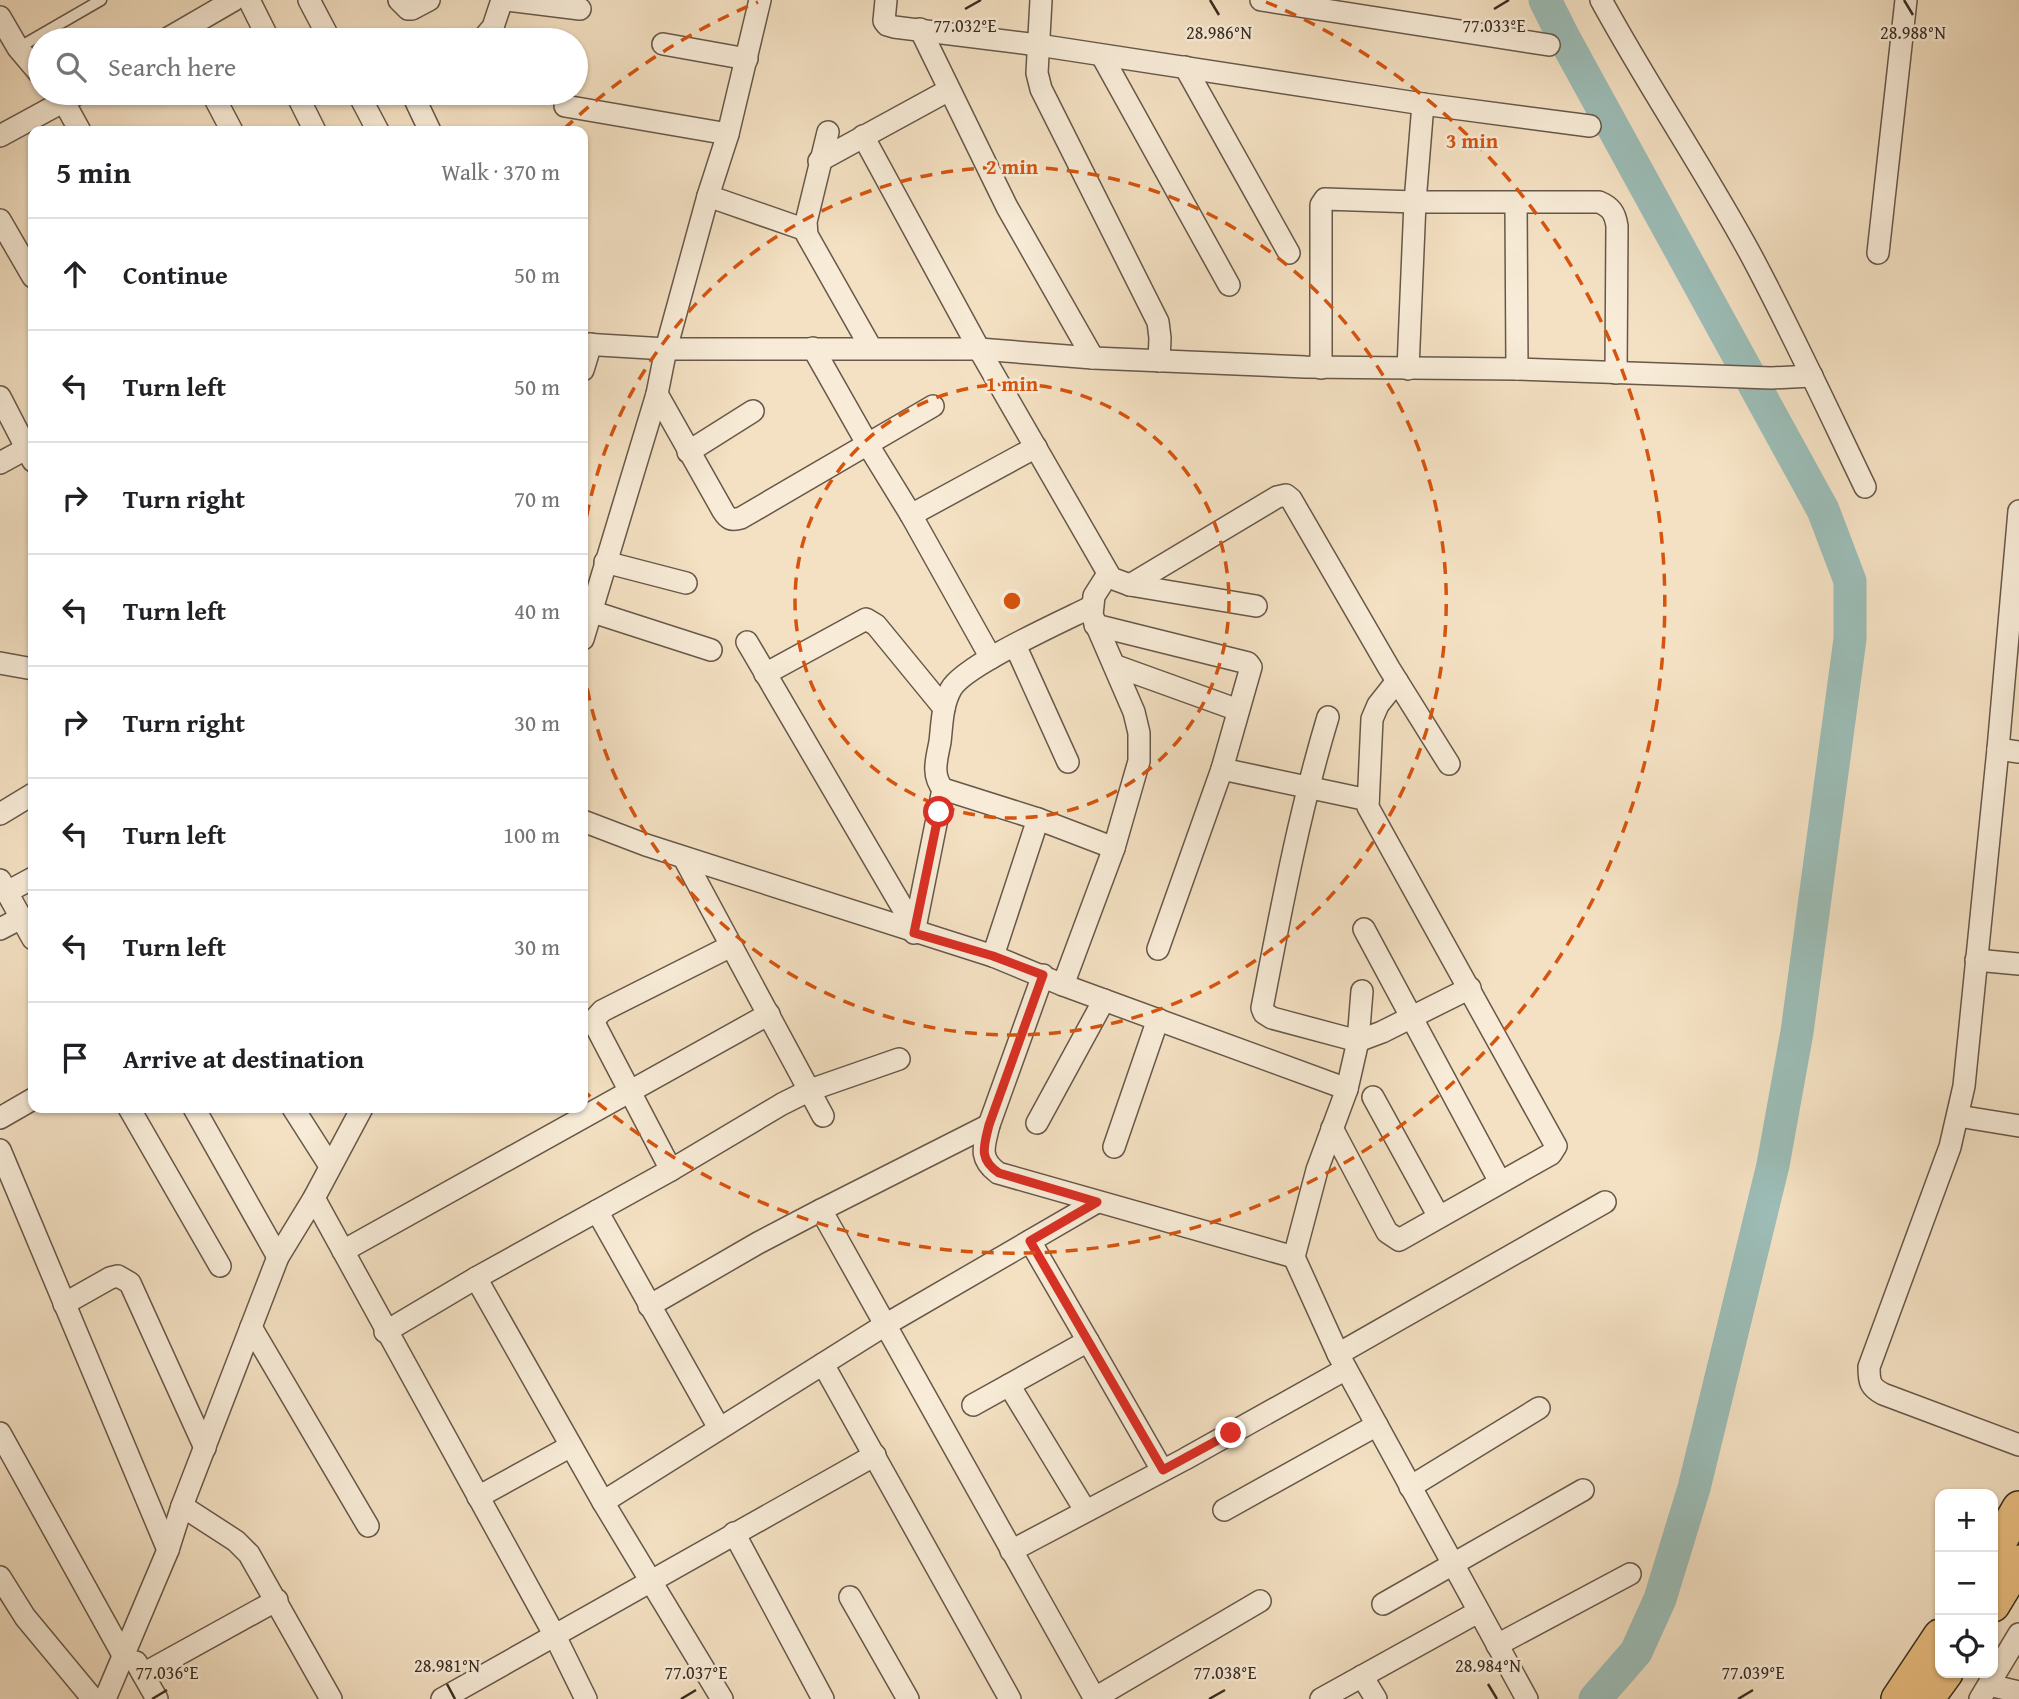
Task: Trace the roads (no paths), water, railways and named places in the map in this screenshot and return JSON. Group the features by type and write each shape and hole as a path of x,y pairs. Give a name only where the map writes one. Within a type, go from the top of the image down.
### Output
{"main road":[{"path":"1994,1552 2019,1508"},
{"path":"1998,1597 2019,1562"},
{"path":"1898,1699 1935,1644"},
{"path":"1927,1699 1942,1678"}],"street":[{"path":"191,28 234,0"},
{"path":"249,0 263,28"},
{"path":"309,0 324,28"},
{"path":"399,0 408,9 429,0"},
{"path":"492,28 505,0 580,9"},
{"path":"588,619 657,394 666,349 728,134 760,0"},
{"path":"886,0 884,21 887,25 1590,127"},
{"path":"1041,0 1037,73 1050,110 1158,322 1159,361"},
{"path":"1261,0 1302,4 1549,45"},
{"path":"1601,0 1753,258 1866,487"},
{"path":"1878,253 1906,0"},
{"path":"0,17 28,60"},
{"path":"920,29 1007,207 1093,358"},
{"path":"663,44 747,59"},
{"path":"1102,56 1229,285"},
{"path":"1185,67 1289,253"},
{"path":"819,161 949,90"},
{"path":"1408,369 1415,202 1423,104"},
{"path":"0,136 51,105"},
{"path":"69,105 77,126"},
{"path":"218,105 229,126"},
{"path":"302,105 312,126"},
{"path":"365,105 376,126"},
{"path":"418,105 428,126"},
{"path":"565,106 728,134"},
{"path":"828,132 819,161 806,229 810,241 871,348"},
{"path":"863,136 979,349 1108,574 1116,581 1130,585 1256,606"},
{"path":"708,196 806,229"},
{"path":"1321,368 1322,202 1331,198 1415,202 1600,202 1608,206 1615,216 1617,226 1616,373"},
{"path":"1516,203 1517,369"},
{"path":"0,220 28,268"},
{"path":"588,344 666,349 979,349 1093,358 1321,368 1517,369 1771,378 1812,376"},
{"path":"813,348 911,514 990,658"},
{"path":"657,394 723,511 733,520 741,518 933,407"},
{"path":"0,397 28,446"},
{"path":"688,452 753,411"},
{"path":"911,514 1036,447"},
{"path":"0,463 28,452"},
{"path":"1130,585 1277,497 1286,495 1291,499 1449,765"},
{"path":"2019,511 2009,750 1976,960 1968,1054 1958,1116 1950,1147 1869,1367 1869,1381 1873,1388 1883,1394 2019,1445"},
{"path":"604,562 686,583"},
{"path":"1063,985 1114,848 1136,777 1140,746 1134,712 1093,616 1094,596 1108,574"},
{"path":"590,611 711,650"},
{"path":"914,931 943,789 935,774 944,708 951,688 990,658 1015,645 1093,616 1248,663 1251,670 1222,769 1158,950"},
{"path":"765,674 866,619 876,625 944,708"},
{"path":"747,642 914,931"},
{"path":"1015,645 1068,762"},
{"path":"0,663 28,668"},
{"path":"1116,666 1238,710"},
{"path":"1332,1128 1391,1237 1399,1240 1551,1154 1556,1146 1371,815 1368,800 1372,719 1378,705 1397,681"},
{"path":"1328,717 1307,786 1262,1008 1264,1013 1272,1018 1359,1041 1470,988"},
{"path":"1222,769 1368,800"},
{"path":"943,789 1038,819 1114,848"},
{"path":"0,814 28,797"},
{"path":"993,956 1038,819"},
{"path":"588,823 684,858 993,956 1063,985 1347,1089"},
{"path":"684,858 823,1116"},
{"path":"28,879 3,886 28,930"},
{"path":"0,929 21,918"},
{"path":"1364,929 1500,1182"},
{"path":"671,1170 593,1021 597,1015 731,946"},
{"path":"1976,960 2019,964"},
{"path":"1043,975 989,1125 983,1149 990,1167 999,1173 1294,1257"},
{"path":"1362,990 1359,1041 1347,1089 1317,1170 1294,1257 1342,1362 1527,1699"},
{"path":"1037,1123 1104,1000"},
{"path":"343,1251 769,1014"},
{"path":"1114,1147 1158,1019"},
{"path":"386,1332 476,1278 810,1090 899,1059"},
{"path":"1373,1097 1439,1217"},
{"path":"0,1118 28,1102"},
{"path":"133,1113 220,1266"},
{"path":"197,1113 278,1257"},
{"path":"296,1113 330,1166"},
{"path":"105,1699 169,1550 182,1506 278,1257 314,1198 359,1113"},
{"path":"1958,1116 2019,1126"},
{"path":"649,1306 758,1243 989,1125"},
{"path":"0,1150 169,1550"},
{"path":"314,1198 555,1636 586,1699"},
{"path":"603,1502 885,1325 1097,1202"},
{"path":"1011,1551 1163,1470 1605,1202"},
{"path":"821,1210 1095,1699 1260,1601"},
{"path":"597,1211 719,1428"},
{"path":"1030,1241 1163,1470"},
{"path":"64,1304 110,1278 118,1276 130,1283 205,1448"},
{"path":"476,1278 603,1502 722,1699"},
{"path":"251,1328 368,1527"},
{"path":"973,1405 1088,1341"},
{"path":"823,1364 1010,1699"},
{"path":"1009,1385 1086,1510"},
{"path":"1410,1487 1539,1408"},
{"path":"1224,1510 1377,1425"},
{"path":"0,1433 125,1650 157,1699"},
{"path":"478,1497 572,1446"},
{"path":"442,1699 875,1455"},
{"path":"1383,1604 1583,1490"},
{"path":"182,1506 236,1541 248,1554 331,1699"},
{"path":"734,1533 822,1699"},
{"path":"1497,1645 1630,1574"},
{"path":"1,1581 25,1617 93,1699"},
{"path":"850,1597 908,1699"},
{"path":"143,1674 276,1600"},
{"path":"1321,1699 1478,1612"},
{"path":"1984,1692 2019,1634"},
{"path":"1362,1676 1376,1699"},
{"path":"1984,1692 2019,1692"}],"lane":[{"path":"53,28 101,0"},
{"path":"18,48 28,42"}],"waterway":[{"path":"1545,0 1823,510 1850,581 1850,639 1797,1032 1773,1165 1694,1488 1660,1599 1636,1652 1595,1699"}]}
